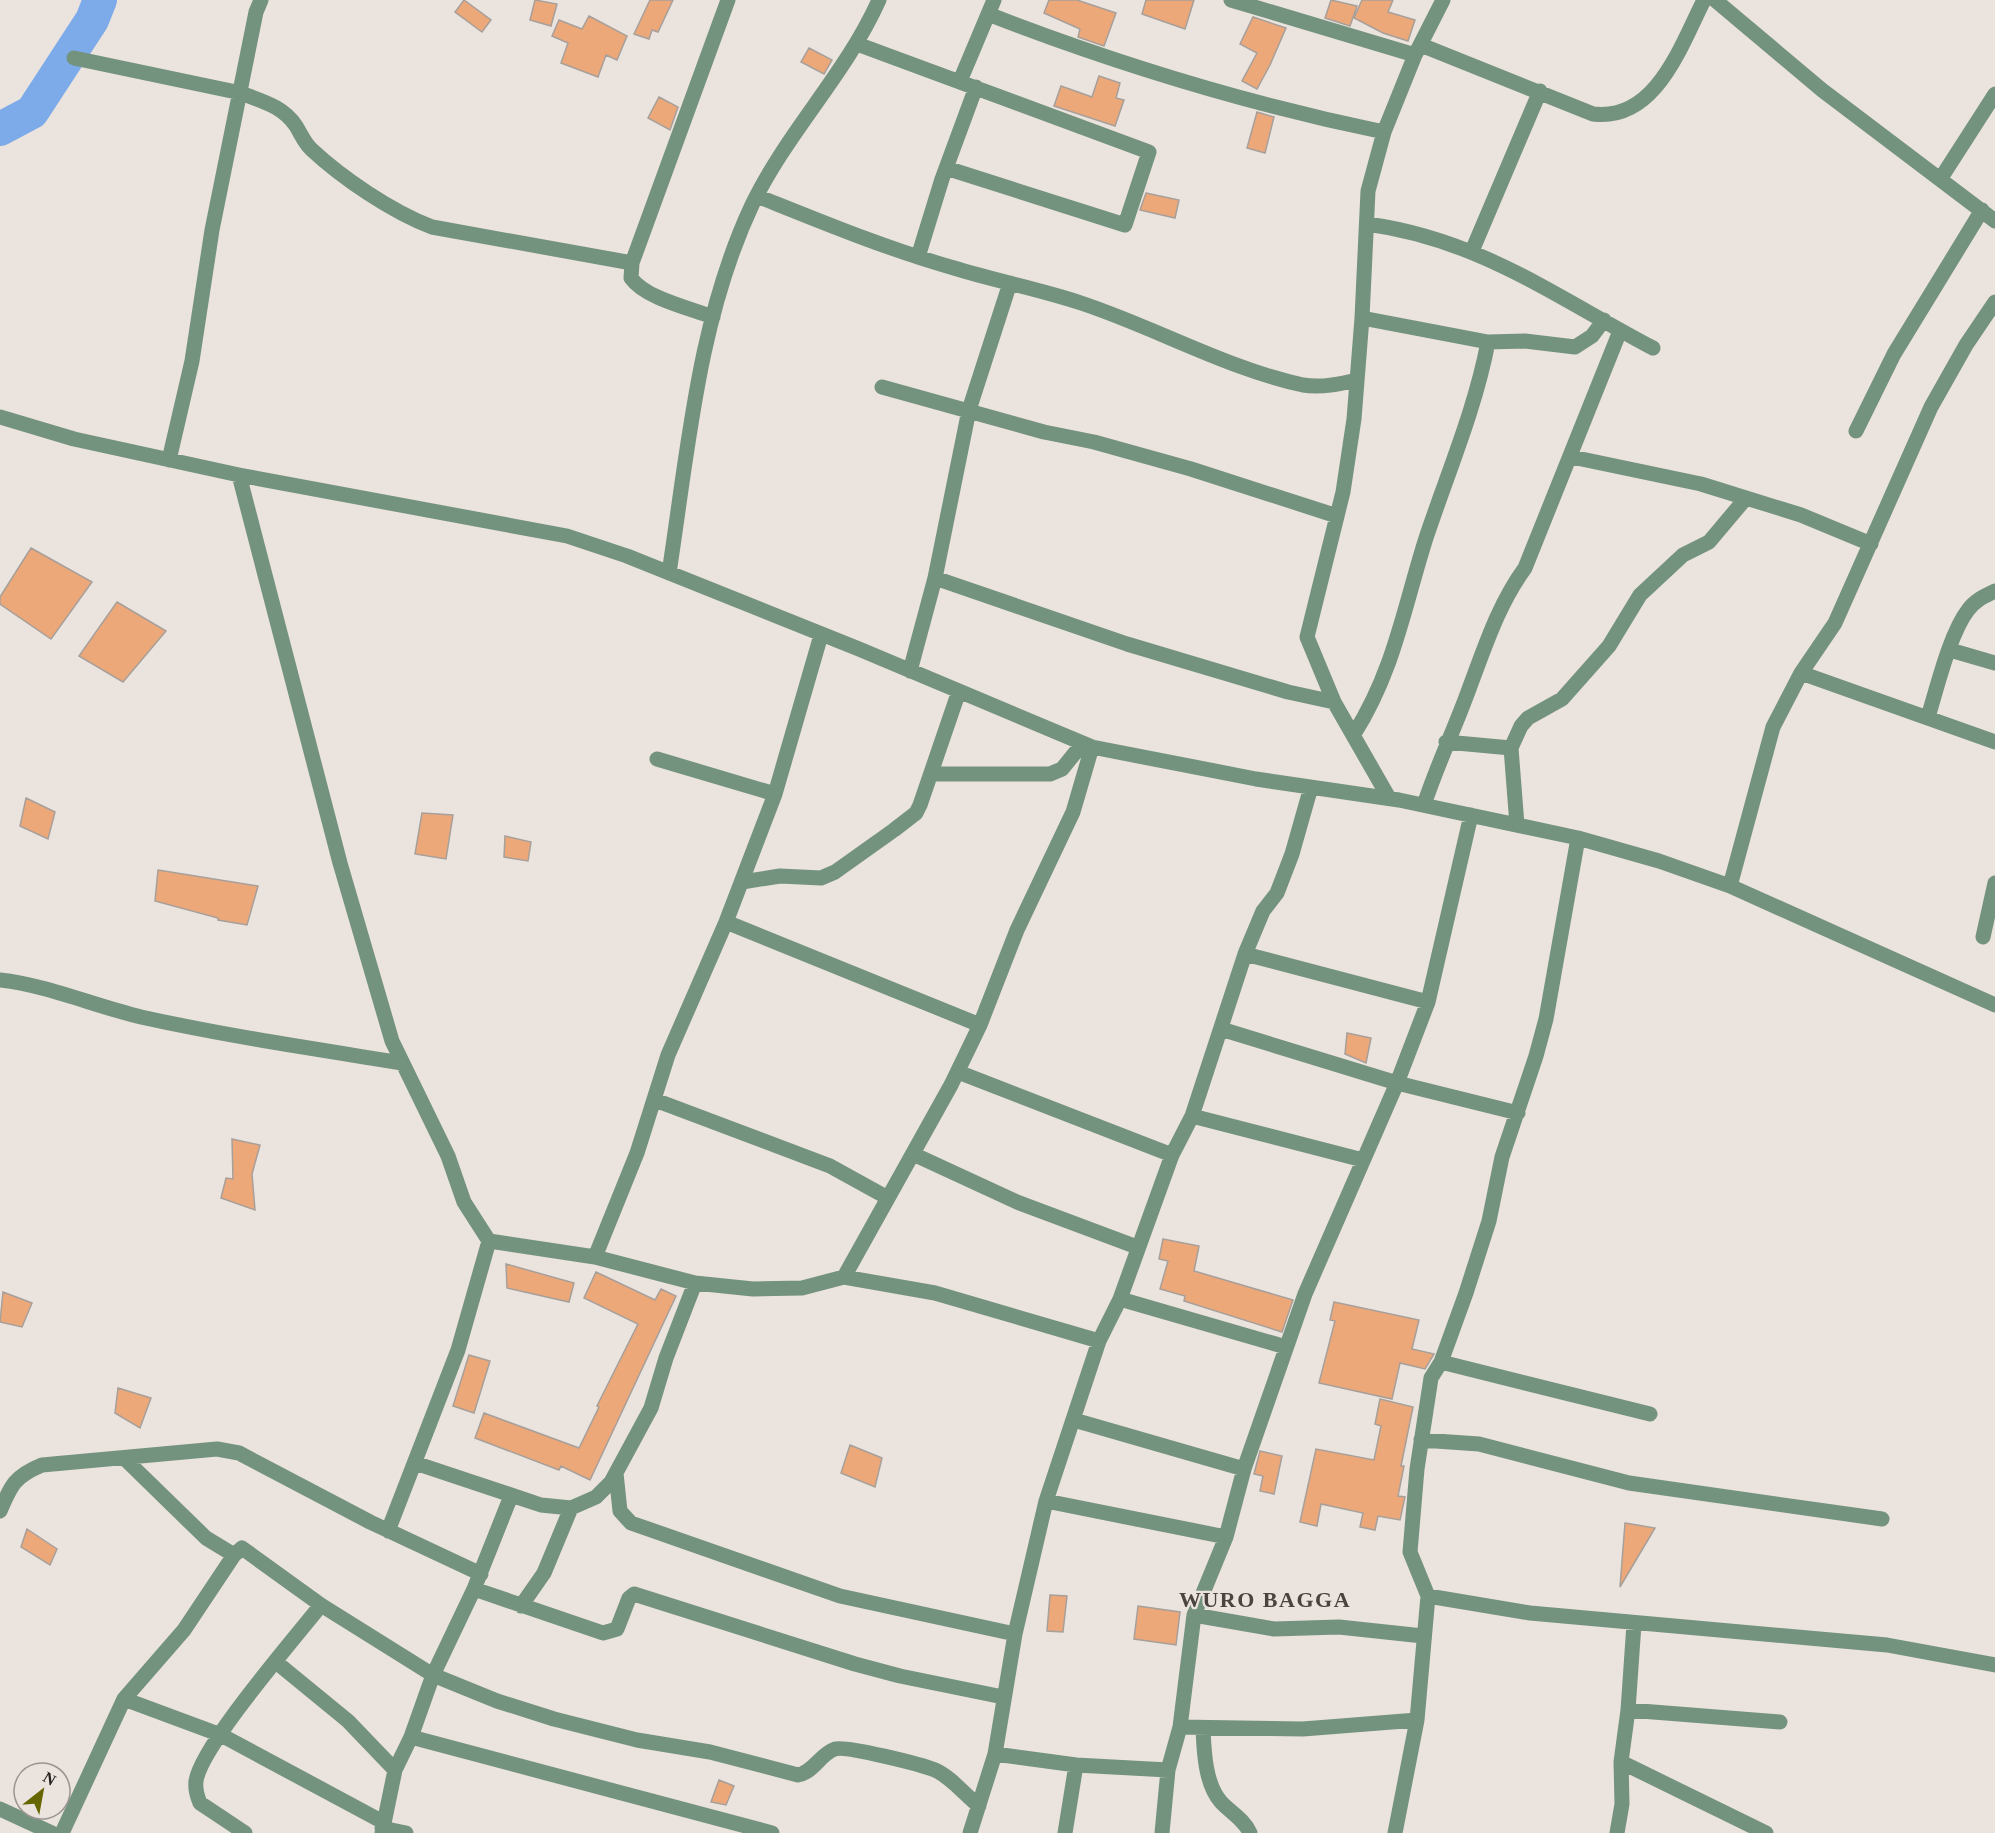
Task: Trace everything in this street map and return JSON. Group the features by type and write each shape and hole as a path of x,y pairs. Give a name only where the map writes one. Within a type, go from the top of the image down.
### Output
{"street":[{"path":"169,460 192,362 212,230 261,0"},
{"path":"713,318 636,286 631,278 632,263 728,0"},
{"path":"669,573 698,383 713,318 757,196 783,149 857,44 879,0"},
{"path":"1231,0 1418,50 1604,116 1638,104 1659,87 1704,0"},
{"path":"1389,798 1334,702 1307,637 1337,516 1354,419 1368,191 1384,132 1418,50 1443,0"},
{"path":"1715,0 1822,90 1995,221"},
{"path":"960,81 991,7 1083,50 1181,82 1384,132"},
{"path":"857,44 1147,149 1149,154 1128,222 1123,225 946,168"},
{"path":"74,58 241,93 285,112 312,150 407,217 432,226 632,263"},
{"path":"918,256 946,168 976,87"},
{"path":"1472,251 1540,92"},
{"path":"1941,178 1994,96"},
{"path":"757,196 851,234 1090,306 1149,327 1213,355 1305,385 1333,385 1357,380"},
{"path":"1856,431 1894,354 1982,210"},
{"path":"1367,224 1416,233 1472,251 1548,287 1620,331 1653,348"},
{"path":"910,671 935,578 969,410 1010,283"},
{"path":"1730,886 1773,727 1801,673 1835,623 1931,407 1966,345 1995,302"},
{"path":"1362,318 1488,342 1526,341 1575,347 1592,336 1604,320"},
{"path":"1424,805 1446,742 1469,690 1479,656 1508,591 1525,568 1572,457 1620,331"},
{"path":"1354,734 1381,686 1426,538 1476,398 1488,342"},
{"path":"882,387 1044,432 1094,442 1191,469 1337,516"},
{"path":"0,417 74,439 239,475 567,536 669,573 1088,745 1256,779 1424,805 1578,838 1659,861 1730,886 1995,1005"},
{"path":"1572,457 1701,484 1801,515 1871,544"},
{"path":"239,475 340,863 392,1041 448,1156 464,1202 489,1241 458,1350 388,1531"},
{"path":"1517,825 1511,748 1521,726 1528,718 1562,699 1609,646 1640,595 1683,555 1709,542 1746,498"},
{"path":"935,578 1127,644 1288,692 1334,702"},
{"path":"1928,717 1950,650 1967,611 1977,600 1995,591"},
{"path":"595,1257 638,1153 668,1055 726,922 776,794 821,635"},
{"path":"1950,650 1995,663"},
{"path":"1801,673 1995,742"},
{"path":"742,882 780,876 820,879 835,872 916,813 959,691"},
{"path":"1446,742 1511,748"},
{"path":"931,774 1050,774 1062,769 1088,745"},
{"path":"844,1277 958,1072 980,1025 1017,930 1073,812 1088,745"},
{"path":"657,759 776,794"},
{"path":"1062,769 1078,797"},
{"path":"970,1833 995,1754 1015,1634 1046,1501 1099,1341 1120,1299 1172,1155 1192,1116 1245,954 1263,911 1277,893 1293,854 1311,787"},
{"path":"1162,1833 1168,1770 1180,1727 1194,1615 1226,1537 1244,1469 1305,1294 1397,1083 1428,1002 1471,815"},
{"path":"1395,1833 1417,1720 1428,1596 1410,1552 1411,1517 1431,1378 1441,1362 1489,1221 1502,1157 1518,1113 1546,1019 1578,838"},
{"path":"1983,937 1995,883"},
{"path":"726,922 980,1025"},
{"path":"1245,954 1428,1002"},
{"path":"0,980 16,982 100,1007 166,1022 402,1063"},
{"path":"1221,1029 1397,1083 1518,1113"},
{"path":"958,1072 1172,1155"},
{"path":"655,1100 820,1162 888,1198"},
{"path":"1192,1116 1363,1160"},
{"path":"913,1155 1017,1202 1137,1247"},
{"path":"489,1241 595,1257 695,1283 753,1288 802,1288 844,1277 935,1293 1099,1341"},
{"path":"415,1463 541,1505 571,1508 596,1497 616,1473 651,1408 666,1358 695,1283"},
{"path":"1120,1299 1286,1347"},
{"path":"1441,1362 1650,1414"},
{"path":"1074,1420 1244,1469"},
{"path":"1421,1440 1479,1444 1629,1483 1882,1519"},
{"path":"0,1511 11,1485 23,1472 42,1465 217,1449 239,1453 388,1531 481,1574"},
{"path":"125,1459 207,1538 234,1555"},
{"path":"616,1473 620,1511 631,1523 840,1596 1015,1634"},
{"path":"382,1828 395,1770 411,1737 433,1675 481,1574 511,1496"},
{"path":"1046,1501 1226,1537"},
{"path":"521,1606 548,1565 571,1508"},
{"path":"62,1833 124,1699 184,1630 234,1555 239,1549 245,1548 321,1605 433,1675 497,1701 554,1719 637,1740 710,1752 798,1775 810,1769 832,1749 840,1747 936,1770 978,1806"},
{"path":"474,1589 603,1633 617,1629 629,1599 634,1594 855,1664 900,1676 1003,1696"},
{"path":"1428,1596 1530,1613 1887,1645 1995,1665"},
{"path":"245,1833 208,1811 197,1796 196,1780 201,1766 221,1735 321,1605"},
{"path":"1194,1615 1274,1629 1339,1627 1423,1636"},
{"path":"1617,1833 1622,1804 1621,1762 1628,1710 1634,1624"},
{"path":"276,1662 348,1720 395,1770"},
{"path":"124,1699 221,1735 382,1828 406,1833"},
{"path":"1628,1710 1780,1722"},
{"path":"1180,1727 1303,1729 1417,1720"},
{"path":"1203,1729 1204,1756 1219,1800 1239,1818 1250,1833"},
{"path":"411,1737 772,1833"},
{"path":"995,1754 1076,1765 1168,1770"},
{"path":"1621,1762 1767,1833"},
{"path":"1065,1833 1076,1765"},
{"path":"0,1809 52,1833"}],"building":[{"path":"464,0 491,20 482,32 455,12"},
{"path":"535,0 557,4 551,26 530,20"},
{"path":"650,0 673,0 658,32 652,30 649,39 634,34"},
{"path":"1049,0 1077,0 1116,13 1104,46 1078,37 1080,29 1044,13"},
{"path":"1146,0 1194,0 1185,29 1142,14"},
{"path":"1331,0 1357,6 1350,26 1325,18"},
{"path":"1362,0 1393,0 1388,12 1415,20 1408,41 1383,33 1354,18"},
{"path":"589,16 627,36 617,60 606,55 598,77 561,63 568,43 552,36 559,20 582,29"},
{"path":"1253,17 1286,28 1257,89 1242,81 1257,53 1240,44"},
{"path":"809,48 832,60 824,74 801,62"},
{"path":"1099,76 1120,83 1116,98 1124,100 1115,126 1054,106 1061,86 1092,97"},
{"path":"659,97 678,107 670,130 648,118"},
{"path":"1257,112 1274,117 1265,153 1247,148"},
{"path":"1146,193 1179,200 1175,218 1140,210"},
{"path":"31,548 92,582 51,639 0,604 0,597"},
{"path":"117,602 166,631 123,682 79,656"},
{"path":"26,798 55,812 48,839 20,826"},
{"path":"422,813 453,815 446,859 415,854"},
{"path":"505,836 531,842 528,861 504,857"},
{"path":"158,870 258,886 247,925 218,920 218,918 155,901"},
{"path":"1347,1033 1371,1038 1366,1063 1345,1054"},
{"path":"232,1139 260,1145 252,1174 255,1210 221,1198 226,1178 233,1179"},
{"path":"1163,1239 1199,1246 1194,1271 1293,1300 1282,1332 1184,1301 1185,1296 1160,1289 1168,1261 1159,1259"},
{"path":"506,1264 574,1283 569,1302 507,1288"},
{"path":"596,1272 655,1300 661,1289 676,1296 590,1480 561,1466 559,1470 475,1438 484,1413 579,1448 638,1324 584,1298"},
{"path":"3,1292 32,1303 22,1327 0,1322"},
{"path":"1334,1302 1419,1320 1412,1349 1434,1354 1425,1369 1400,1363 1392,1399 1319,1383 1335,1321 1330,1320"},
{"path":"469,1355 490,1361 474,1413 453,1406"},
{"path":"118,1388 151,1398 140,1428 115,1413"},
{"path":"1380,1399 1413,1407 1401,1466 1404,1466 1398,1496 1405,1497 1400,1520 1378,1516 1375,1530 1360,1527 1363,1513 1321,1504 1317,1526 1300,1522 1316,1449 1374,1460 1381,1426 1375,1424"},
{"path":"850,1445 882,1458 875,1487 841,1473"},
{"path":"1260,1451 1282,1456 1274,1494 1260,1491 1263,1476 1254,1474"},
{"path":"1625,1523 1655,1528 1620,1587"},
{"path":"27,1529 57,1549 50,1565 21,1547"},
{"path":"1050,1595 1067,1596 1063,1632 1047,1631"},
{"path":"1138,1606 1180,1612 1176,1645 1134,1639"},
{"path":"719,1780 734,1786 726,1805 711,1802"}],"waterway":[{"path":"0,129 32,112 92,20 100,0"}],"district":[{"name":"WURO BAGGA","path":"1265,1599"}]}
